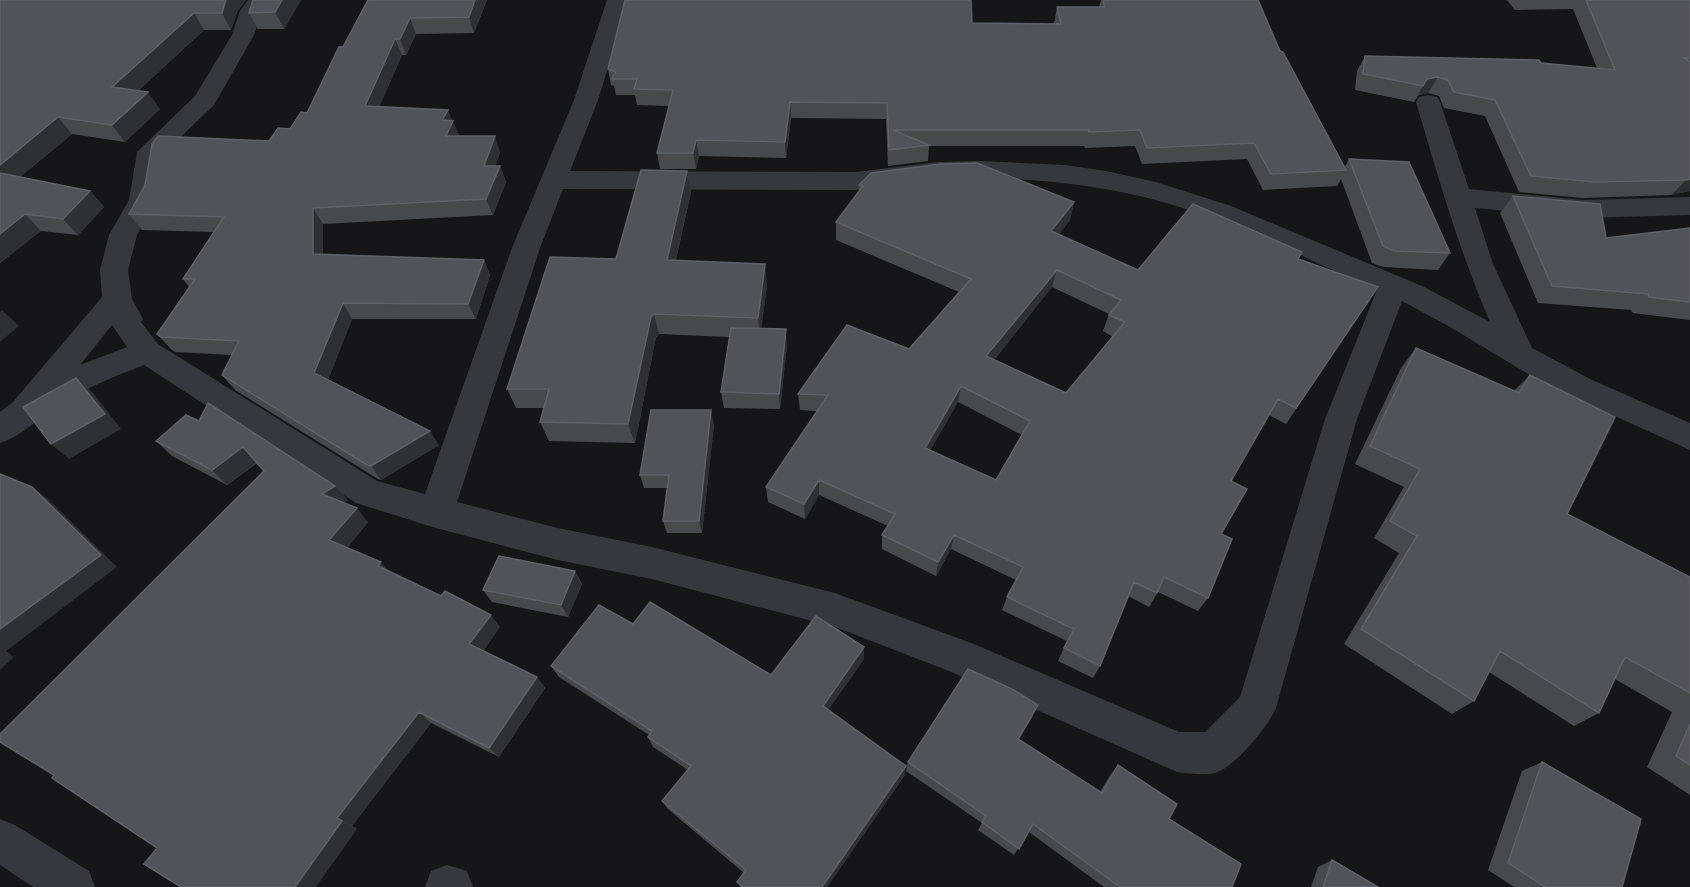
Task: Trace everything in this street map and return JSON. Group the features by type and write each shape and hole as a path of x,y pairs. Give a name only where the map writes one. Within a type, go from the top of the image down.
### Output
{"street":[{"path":"260,0 251,11 243,35 205,100 150,152 142,201 123,235 114,270 117,299 127,325 147,352 368,493 558,544 652,563 835,610 971,661 1113,721 1177,752 1213,753 1256,708 1341,419 1393,286"},
{"path":"436,513 526,248 586,100 618,0"},
{"path":"1428,102 1479,264 1520,357"},
{"path":"555,180 856,181 897,173 941,170 1062,173 1185,199 1244,220 1442,308 1520,357 1627,410 1690,437"},
{"path":"1457,197 1583,209 1690,206"},
{"path":"26,408 117,299"},
{"path":"0,430 26,408 68,382 147,352"},
{"path":"0,840 73,887"}],"building":[{"path":"0,0 226,0 222,13 194,13 112,87 148,92 112,125 58,117 0,165"},
{"path":"253,0 282,0 275,12 249,13"},
{"path":"368,0 475,0 469,17 410,18 400,39 395,39 365,106 448,110 442,120 453,121 446,136 495,136 484,166 500,166 486,199 313,208 313,254 484,260 468,304 343,303 314,373 430,431 371,466 222,375 239,341 161,337 157,334 195,279 183,279 224,217 129,214 145,185 152,144 158,136 269,141 278,128 290,129 301,112 307,113 339,47 343,47"},
{"path":"625,0 971,0 972,23 1061,24 1057,7 1105,7 1103,0 1258,0 1280,51 1283,52 1346,170 1271,174 1254,143 1147,148 1140,130 1089,132 1088,130 893,130 929,145 889,150 887,103 790,102 785,142 696,140 693,153 657,153 673,90 634,89 637,79 612,79 615,72 608,69"},
{"path":"1586,0 1690,0 1690,58 1684,58 1690,62 1690,179 1596,182 1531,176 1495,100 1454,92 1448,80 1438,77 1427,79 1423,86 1363,74 1365,56 1539,60 1541,63 1615,70"},
{"path":"1349,159 1409,162 1450,253 1394,251 1383,246"},
{"path":"977,163 1074,202 1051,231 1138,270 1193,204 1302,252 1298,259 1378,287 1296,408 1278,399 1231,481 1247,489 1221,534 1232,539 1208,598 1164,577 1157,593 1134,582 1100,666 1064,648 1074,629 1007,597 1023,567 954,535 938,562 882,535 895,514 819,480 804,504 766,487 828,395 798,394 847,325 909,349 971,279 836,222 863,186 859,185 871,173 941,164","holes":["1057,270 1121,300 1109,315 1125,322 1066,393 986,356","961,386 1030,421 996,480 925,448"]},
{"path":"641,170 687,171 667,260 765,264 758,318 654,314 651,317 628,424 540,422 549,389 507,389 550,257 616,259"},
{"path":"0,173 90,191 63,219 25,214 0,234"},
{"path":"1513,196 1600,204 1606,238 1690,228 1690,302 1649,297 1648,294 1552,286"},
{"path":"731,328 786,329 779,394 721,392"},
{"path":"1416,348 1519,393 1530,375 1615,417 1567,514 1690,577 1690,693 1625,657 1599,713 1500,651 1474,701 1361,629 1417,536 1390,521 1420,469 1370,446"},
{"path":"76,378 105,414 51,444 23,407"},
{"path":"208,403 335,486 322,494 357,508 329,540 381,562 378,566 441,596 445,591 491,615 469,644 537,677 489,748 419,712 337,818 342,821 295,887 181,887 144,864 157,848 52,778 54,775 0,742 0,734 264,471 243,447 212,470 156,441 186,415 199,421"},
{"path":"651,410 711,410 699,521 663,521 669,475 640,475"},
{"path":"0,474 32,487 101,555 0,629"},
{"path":"499,556 575,571 561,605 483,590"},
{"path":"650,602 771,675 816,616 864,647 823,706 906,766 822,887 743,887 737,882 746,870 662,801 691,766 648,737 652,731 551,666 599,605 633,624"},
{"path":"968,669 1012,689 1038,705 1018,739 1102,793 1118,765 1177,804 1169,819 1241,864 1232,887 1120,887 1033,824 1019,849 982,822 986,816 908,762"},
{"path":"1690,724 1690,765 1676,756"},
{"path":"1542,762 1641,819 1622,887 1545,887 1508,863"},
{"path":"1332,860 1378,887 1323,887"}]}
